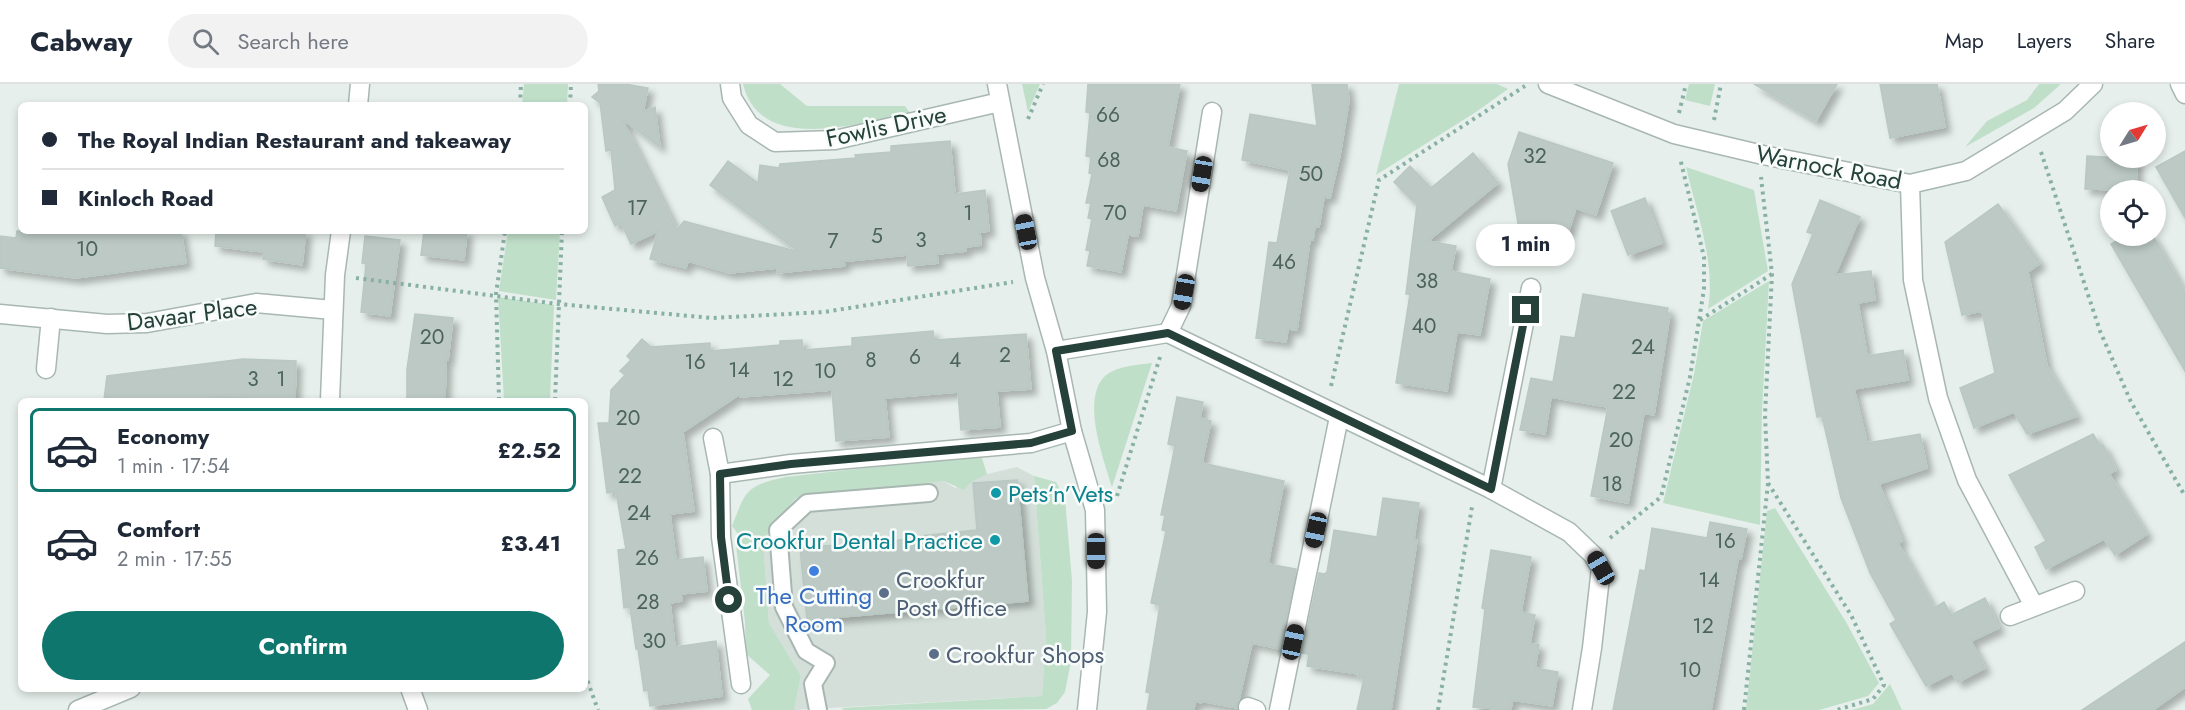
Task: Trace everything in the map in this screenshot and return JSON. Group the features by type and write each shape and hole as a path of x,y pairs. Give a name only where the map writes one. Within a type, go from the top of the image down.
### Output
{"street":[{"path":"358,102 360,84"},
{"name":"Fowlis Drive","path":"730,84 732,98 749,125 776,142 835,140 998,93"},
{"name":"Warnock Road","path":"1548,84 1674,134 1763,155 1910,184 1966,171 2065,111 2093,84"},
{"path":"2180,84 2185,94"},
{"path":"998,93 1035,278 1056,351 1072,431 1095,510 1097,612 1087,710"},
{"path":"1168,333 1181,306 1212,112"},
{"path":"1910,184 1913,280 1938,398 1967,480 2034,606"},
{"path":"330,398 335,275 341,234"},
{"path":"1484,485 1531,288"},
{"name":"Davaar Place","path":"0,314 107,324 147,323 256,303 333,310"},
{"path":"46,369 51,318"},
{"path":"1056,351 1168,333 1484,485 1569,532 1593,555 1601,568 1582,710"},
{"path":"1279,710 1333,414"},
{"path":"720,474 791,464 1031,443 1072,431"},
{"path":"713,438 720,474 721,537 741,684"},
{"path":"2010,616 2075,591"},
{"path":"78,710 121,692"},
{"path":"411,692 418,710"}],"lane":[{"path":"818,710 813,684 826,663 806,651 784,607 778,530 807,503 929,493"}],"path":[{"path":"520,102 521,84"},
{"path":"570,102 571,84"},
{"path":"1333,414 1379,180 1528,84"},
{"path":"1593,555 1621,527 1661,497 1690,376 1704,290 1704,257 1674,134 1686,84"},
{"path":"1709,141 1721,84"},
{"path":"2035,131 2100,331 2131,402 2185,496"},
{"path":"1744,710 1768,483 1766,415 1772,274 1760,186 1763,155"},
{"path":"499,398 496,294 505,234"},
{"path":"555,398 562,234"},
{"path":"1700,320 1772,274"},
{"path":"335,275 496,294 558,304 712,318 824,312 1035,278"},
{"path":"1095,510 1115,502 1168,333"},
{"path":"1768,483 1851,615 1884,685 1873,699 1837,710"},
{"path":"1438,710 1484,485"},
{"path":"588,682 598,710"}],"shaded area":[{"path":"1017,467 1034,476 1046,636 1042,696 794,710 801,676 769,623 763,541 795,497 944,481 955,488 983,475"}],"green space":[{"path":"524,84 568,84 567,102 522,102"},
{"path":"743,84 780,84 807,106 905,106 910,113 840,127 814,129 790,127 769,120 753,106"},
{"path":"1022,84 1040,84 1028,112"},
{"path":"1399,84 1497,84 1508,89 1476,112 1376,175"},
{"path":"1689,84 1715,84 1710,106 1685,100"},
{"path":"2039,84 2061,84 2034,108 1965,147 1987,121 2027,100"},
{"path":"1686,167 1754,190 1768,271 1708,309 1710,291 1707,255"},
{"path":"508,234 560,234 556,300 499,291"},
{"path":"1769,281 1762,411 1760,525 1663,503 1694,374 1703,321"},
{"path":"498,297 554,305 550,398 504,398"},
{"path":"1152,363 1112,487 1097,432 1094,402 1097,389 1103,378 1113,371"},
{"path":"981,455 987,474 971,482 964,490 944,481 795,498 763,541 769,623 801,676 794,710 752,710 748,699 770,675 746,654 745,622 736,545 741,538 732,526 749,491 762,483 785,477"},
{"path":"1034,476 1056,482 1065,499 1072,580 1071,661 1065,692 1057,703 1046,709 844,710 841,708 1042,696 1046,636"},
{"path":"1775,508 1846,622 1879,683 1868,696 1819,710 1746,710 1767,511"},
{"path":"1890,684 1902,710 1852,710 1873,704"}],"building":[{"path":"598,84 625,84 648,88 643,112 655,107 660,147 622,119 677,230 684,221 799,252 710,185 728,161 758,183 760,165 779,168 780,164 856,158 855,155 891,152 891,146 950,141 955,194 985,190 989,231 980,232 981,245 966,247 966,251 937,254 938,263 908,266 907,255 838,262 845,264 844,266 777,273 777,268 730,273 688,261 686,268 650,259 658,231 631,244 621,223 615,226 602,197 615,190 611,150 606,151 600,103 592,97 599,91"},
{"path":"1088,84 1180,84 1168,147 1187,151 1176,211 1143,205 1138,236 1128,235 1121,272 1087,266 1090,251 1086,250 1092,219 1088,218 1091,203 1086,203 1092,174 1089,173 1091,157 1086,156 1090,113 1086,112"},
{"path":"1312,84 1347,84 1349,101 1340,155 1330,198 1324,197 1319,227 1315,226 1313,240 1310,240 1297,330 1288,329 1286,342 1256,338 1269,242 1277,243 1290,170 1242,160 1250,114 1317,126"},
{"path":"1754,84 1837,84 1816,121"},
{"path":"1880,84 1937,84 1945,127 1890,138"},
{"path":"1519,132 1613,163 1596,215 1576,208 1568,233 1545,225 1519,229 1508,164"},
{"path":"2185,151 2185,218 2166,185 2166,180 2163,180 2157,168 2166,168 2166,161"},
{"path":"1473,153 1498,183 1428,241 1456,246 1451,271 1490,279 1480,335 1457,332 1447,391 1396,383 1410,294 1406,294 1417,205 1394,182 1410,166 1431,188"},
{"path":"2087,156 2100,157 2100,168 2137,168 2136,180 2100,180 2100,189 2085,189"},
{"path":"1645,198 1662,243 1628,255 1611,211"},
{"path":"1820,200 1860,217 1835,275 1871,271 1875,300 1858,303 1867,356 1903,350 1908,380 1854,389 1867,443 1920,434 1927,468 1879,484 1902,541 1898,543 1934,608 1944,602 1951,615 1985,598 1999,628 1971,641 1985,668 1958,682 1952,673 1926,686 1890,624 1896,620 1870,573 1841,498 1822,416 1817,417 1792,284 1813,234 1807,232"},
{"path":"1998,204 2040,263 2028,272 2047,366 2077,416 2027,434 2014,412 1974,428 1960,388 1995,373 1982,311 1962,315 1945,242"},
{"path":"17,231 18,234 181,234 186,263 76,278 0,268 0,236 16,238"},
{"path":"216,234 306,234 302,265 263,259 264,252 215,246"},
{"path":"424,234 467,234 464,260 421,255"},
{"path":"365,236 400,240 390,316 361,312 366,264 362,263"},
{"path":"2112,246 2159,246 2185,292 2185,371"},
{"path":"1583,294 1668,308 1667,313 1670,314 1654,415 1644,413 1628,503 1591,496 1608,407 1551,397 1545,434 1520,430 1531,378 1553,382 1561,336 1575,338"},
{"path":"415,314 453,318 448,360 446,360 445,398 407,398 407,369"},
{"path":"933,331 934,340 1026,334 1031,389 997,391 1000,427 961,430 958,392 885,398 889,437 836,441 832,390 740,397 740,394 683,432 694,511 670,514 676,560 703,557 707,591 681,594 682,601 670,603 675,647 716,641 722,696 650,706 648,690 644,691 630,607 624,608 618,550 626,549 616,492 607,493 598,423 609,423 611,390 625,375 620,371 631,360 627,356 642,339 651,347 710,343 710,351 780,345 780,341 802,340 803,350 852,346 852,338"},
{"path":"243,359 296,361 295,398 104,398 107,376"},
{"path":"1177,397 1203,402 1200,418 1211,421 1202,463 1284,481 1268,564 1296,569 1280,649 1252,643 1237,708 1195,701 1194,710 1147,710 1150,693 1146,692 1160,605 1151,603 1166,531 1162,530 1165,515 1161,515 1175,446 1168,444"},
{"path":"2093,434 2100,446 2103,445 2116,470 2109,474 2147,534 2115,555 2104,539 2046,569 2035,547 2046,541 2009,475"},
{"path":"1017,480 1028,601 807,620 800,548 911,539 911,537 977,530 973,483"},
{"path":"1383,498 1419,503 1414,539 1417,540 1391,710 1357,710 1364,678 1358,677 1359,674 1307,666 1309,654 1302,653 1319,573 1327,572 1334,530 1377,537"},
{"path":"1710,522 1747,529 1741,559 1738,559 1711,710 1613,710 1640,570 1645,571 1652,528 1707,538"},
{"path":"1491,550 1531,557 1521,612 1535,615 1530,644 1539,645 1535,668 1558,672 1552,706 1512,700 1511,710 1473,707 1485,609 1482,608"},
{"path":"2185,642 2185,687 2153,710 2082,710"}],"place":[{"name":"Pets‘n’Vets","path":"996,493"},
{"name":"Crookfur Dental Practice","path":"995,540"},
{"name":"The Cutting Room","path":"814,571"},
{"name":"Crookfur Post Office","path":"884,593"},
{"name":"Crookfur Shops","path":"934,654"}],"route":[{"path":"729,600 721,537 720,474 791,464 1031,443 1072,431 1056,351 1121,339 1168,333 1491,489 1526,310"}]}
